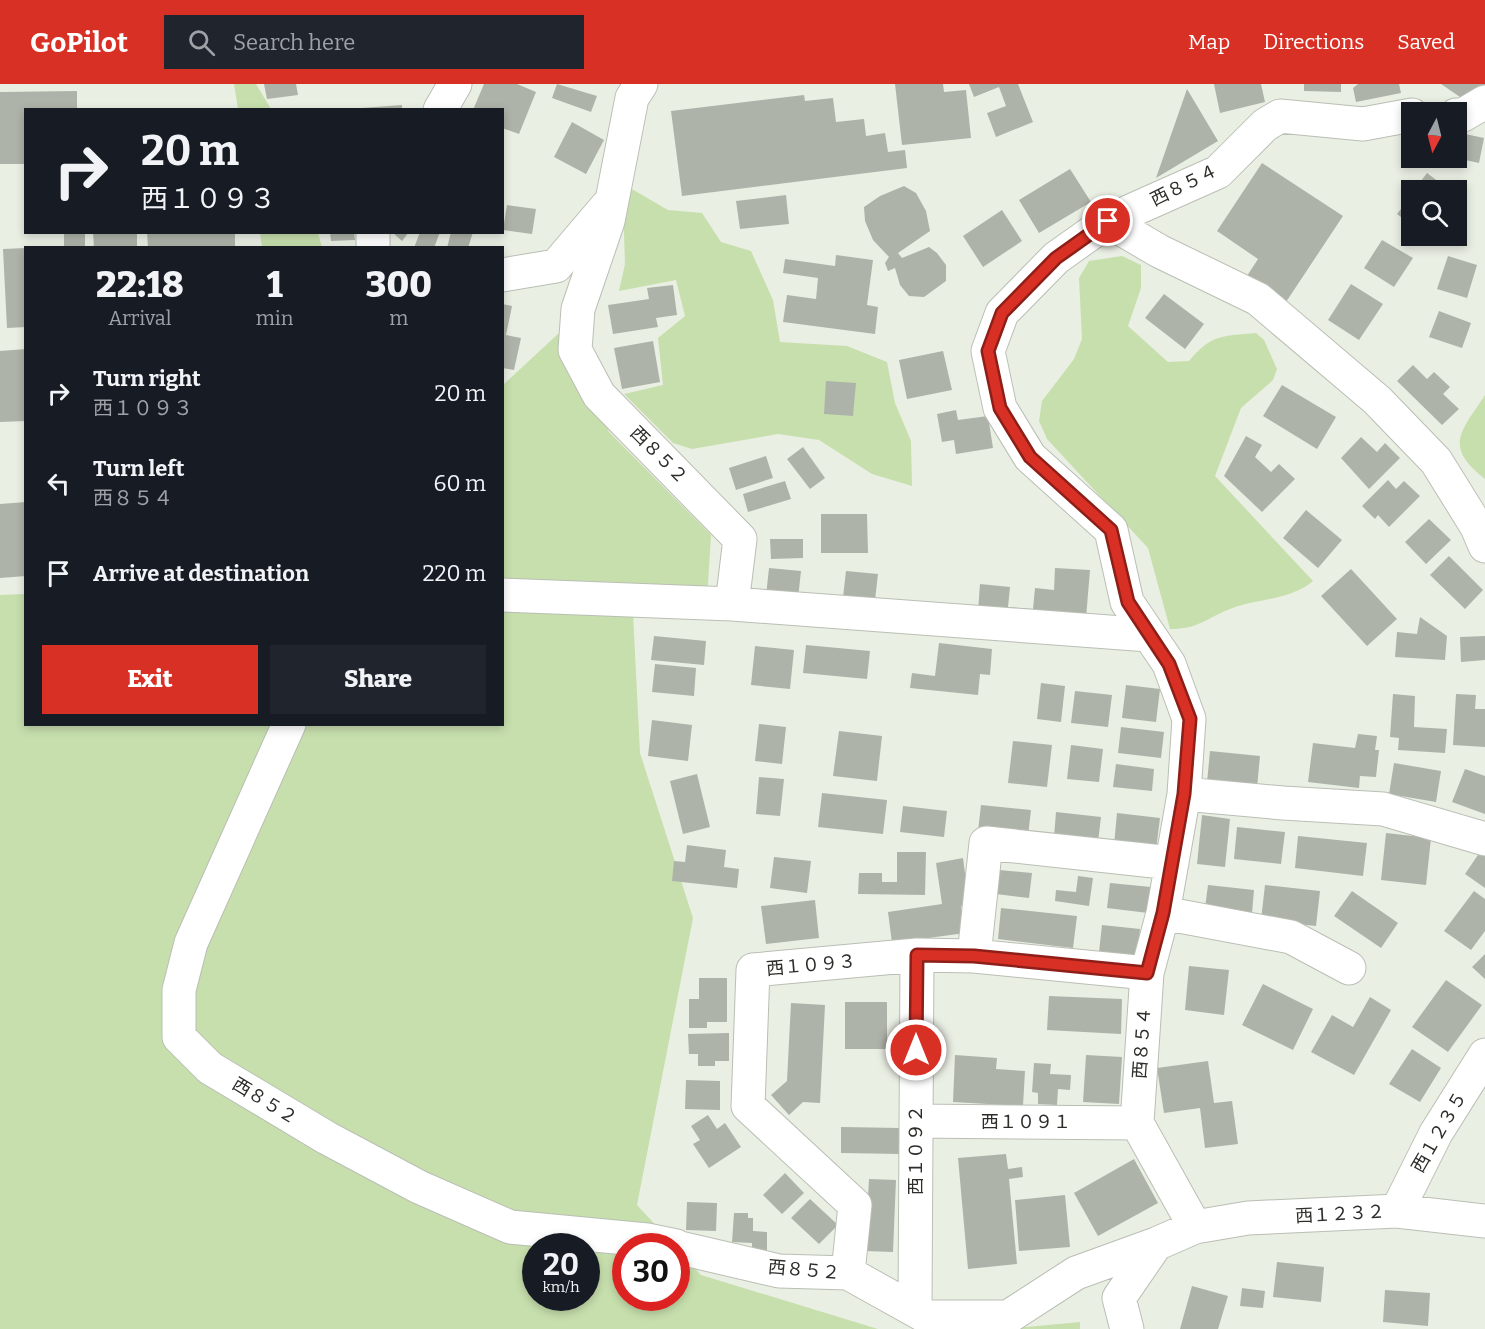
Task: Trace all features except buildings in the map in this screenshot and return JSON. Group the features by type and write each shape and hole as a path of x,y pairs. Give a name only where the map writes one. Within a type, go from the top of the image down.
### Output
{"street":[{"path":"441,108 454,84"},
{"name":"西８５２","path":"640,84 632,98 608,221 578,309 575,350 599,395 740,538 732,604"},
{"path":"1467,113 1485,102"},
{"name":"西８５４","path":"1137,1123 1147,973 1163,913 1184,794 1190,719 1169,664 1128,602 1111,530 1030,457 1000,408 988,351 1002,313 1056,258 1108,221 1218,171 1265,125 1280,116 1364,124 1401,118"},
{"path":"504,275 556,266 614,198"},
{"path":"1108,221 1159,251 1258,299 1377,400 1436,462 1477,527 1485,546"},
{"path":"504,595 732,604 1149,635"},
{"name":"西８５２","path":"288,726 191,943 179,990 179,1037 210,1068 327,1138 419,1187 510,1227 612,1237"},
{"path":"1184,794 1383,809 1485,839"},
{"path":"974,956 986,843 1172,863"},
{"path":"1163,913 1291,937 1349,968"},
{"name":"西１０９３","path":"848,1273 855,1205 748,1106 753,970 917,955 974,956 1147,973"},
{"name":"西１０９２","path":"915,1310 917,955"},
{"name":"西１２３５","path":"1397,1211 1436,1133 1485,1055"},
{"name":"西１０９１","path":"916,1121 1137,1123"},
{"path":"1137,1123 1195,1227"},
{"name":"西１２３２","path":"1156,1244 1195,1227 1248,1218 1397,1211 1485,1221"},
{"path":"1127,1329 1119,1298 1156,1244"},
{"name":"西８５２","path":"690,1250 779,1271 848,1273 927,1317 1008,1317 1076,1273 1156,1244"}],"green space":[{"path":"234,84 256,84 270,108 238,108"},
{"path":"630,188 668,210 702,213 721,242 751,251 773,300 780,342 847,346 887,362 895,403 911,441 912,486 872,474 819,440 778,434 692,449 673,443 624,394 663,385 658,338 685,316 676,280 619,291 625,264 623,205"},
{"path":"260,234 318,234 322,246 262,246"},
{"path":"1122,256 1141,265 1141,288 1128,326 1168,362 1189,361 1211,341 1226,336 1256,333 1264,340 1277,369 1273,380 1241,408 1215,476 1313,581 1304,587 1284,596 1241,605 1195,625 1170,629 1148,548 1047,439 1039,421 1042,401 1074,359 1082,339 1079,278 1089,261"},
{"path":"559,333 609,432 711,535 707,600 632,593 640,753 693,918 637,1205 663,1233 612,1233 612,1311 690,1311 690,1263 701,1275 878,1329 0,1329 0,595 24,594 24,726 504,726 504,384"},
{"path":"1485,395 1485,479 1464,457 1460,448 1460,438 1463,429"},
{"path":"1080,1322 1080,1329 1006,1329"}],"route":[{"path":"916,1050 917,955 974,956 1147,973 1163,913 1184,794 1190,719 1169,664 1128,602 1111,530 1030,457 1000,408 988,351 1002,313 1056,258 1108,221"}]}
